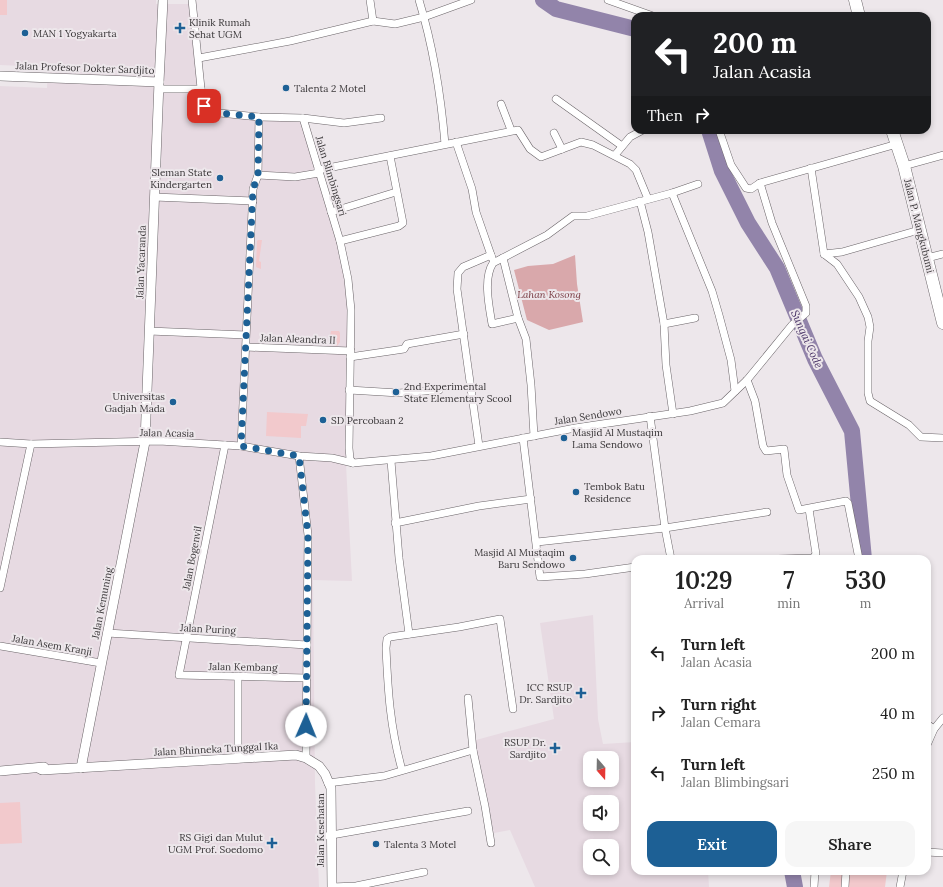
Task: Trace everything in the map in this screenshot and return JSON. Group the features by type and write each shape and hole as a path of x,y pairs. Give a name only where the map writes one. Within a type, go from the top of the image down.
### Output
{"main road":[{"path":"855,0 858,12"},
{"name":"Jalan P. Mangkubumi","path":"893,134 904,166 943,322"}],"street":[{"name":"Jalan Profesor Dokter Sardjito","path":"0,76 159,86 163,0"},
{"path":"192,0 201,89 204,106 210,112 259,117 303,118 344,123 381,118"},
{"path":"370,0 373,21"},
{"path":"419,0 424,17 438,86 445,144"},
{"path":"199,58 290,41 373,21 395,24 424,17 471,0"},
{"path":"608,0 642,12"},
{"path":"159,86 201,89"},
{"name":"Jalan Yacaranda","path":"145,442 159,86"},
{"path":"556,99 622,146"},
{"path":"501,104 511,130"},
{"path":"241,446 253,189 258,175 259,117"},
{"name":"Jalan Blimbingsari","path":"303,118 340,241 350,288 348,448 350,459 353,463"},
{"path":"258,175 295,177 511,130 518,130 530,149 541,157 581,142 593,145 603,152 615,155 630,164 636,170 648,199"},
{"path":"554,133 562,149"},
{"path":"615,155 630,137 636,134"},
{"path":"720,134 731,165 746,188 751,189 760,183 897,144"},
{"path":"456,142 472,189 476,212 492,259 489,269 488,286 489,310 492,324 518,318"},
{"path":"904,166 943,155"},
{"path":"340,241 402,224 403,216 396,192 390,156"},
{"path":"811,168 824,254 837,264 859,297 868,317 870,327 868,341 868,393 870,401 909,425 921,437 943,438"},
{"name":"Jalan Sendowo","path":"332,458 353,463 391,461 431,456 534,436 650,416 708,408 723,403 747,380 792,325 806,313 806,306 772,224 760,183"},
{"path":"479,446 457,289 458,273 463,267 492,259 503,258 547,234 573,216 587,216 672,193 698,184"},
{"path":"331,212 396,192"},
{"path":"672,193 712,291 731,360 735,391"},
{"path":"154,197 253,201"},
{"path":"640,201 648,232 664,324 666,365 673,414"},
{"path":"824,254 842,252 919,230"},
{"path":"928,258 943,254"},
{"path":"503,258 518,318 526,339 531,384 534,436"},
{"path":"664,324 695,318"},
{"path":"149,331 246,335"},
{"name":"Jalan Aleandra II","path":"246,348 350,354 404,349 407,344 464,334"},
{"path":"747,380 755,401 763,446 766,451 784,449 787,475 799,510 846,501 848,503 858,555"},
{"path":"348,390 399,393 439,390"},
{"path":"650,416 665,528 670,555"},
{"path":"523,438 537,542 540,577 585,574 631,568"},
{"name":"Jalan Acasia","path":"0,442 31,444 145,442 225,445 241,446 299,456 332,458"},
{"name":"Jalan Kemuning","path":"81,767 145,442"},
{"path":"0,588 31,444"},
{"name":"Jalan Bogenvil","path":"179,675 225,445"},
{"path":"332,458 342,455 348,448"},
{"path":"299,456 308,535 306,758"},
{"path":"391,461 395,523 409,634"},
{"path":"395,523 479,506 531,499"},
{"path":"809,509 816,555"},
{"path":"537,542 665,528 767,512"},
{"path":"402,770 391,724 386,643 390,637 459,627 500,619 513,709"},
{"name":"Jalan Puring","path":"107,633 307,645"},
{"name":"Jalan Asem Kranji","path":"0,646 102,663"},
{"name":"Jalan Kembang","path":"179,675 307,678"},
{"path":"238,676 238,758"},
{"path":"468,698 473,750 485,806 490,843"},
{"path":"931,736 934,729 943,718"},
{"path":"328,783 384,776 473,750"},
{"name":"Jalan Bhinneka Tunggal Ika","path":"0,771 81,767 136,762 140,764 296,755 306,758 322,769 328,783"},
{"name":"Jalan Kesehatan","path":"328,783 331,788 328,835 332,887"},
{"path":"328,835 468,811"},
{"path":"931,852 943,853"},
{"name":"Jalan Kesehatan","path":"326,887 329,857"},
{"path":"332,887 356,886 424,872"},
{"path":"814,887 815,875"},
{"path":"846,875 846,887"},
{"path":"900,887 902,875"}],"shaded area":[{"name":"Universitas Gadjah Mada","path":"0,0 156,0 156,4 189,4 200,115 301,122 338,242 348,291 345,445 352,581 313,580 315,783 319,887 0,887 0,86 47,88 48,67 0,65"},
{"path":"0,0 7,0 7,15 0,15"},
{"path":"258,240 262,240 259,261 261,262 261,269 256,267"},
{"path":"331,331 339,331 340,333 340,342 337,346 328,345"},
{"path":"267,412 308,414 306,426 301,426 301,438 266,436"},
{"name":"RSUP Dr. Sardjito","path":"593,615 598,719 603,744 631,742 631,875 708,875 709,887 535,887 510,830 494,833 474,753 476,740 554,719 540,623"},
{"path":"20,802 22,843 0,844 0,803"},
{"path":"830,875 886,875 885,887 829,887"}],"green space":[{"name":"Lahan Kosong","path":"575,255 577,284 583,322 549,330 527,320 514,270 528,266 553,264"}],"waterway":[{"name":"Sungai Code","path":"543,0 556,9 631,28"},
{"name":"Sungai Code","path":"710,134 722,171 748,223 777,268 815,359 852,431 864,555"},
{"name":"Sungai Code","path":"793,875 795,887"}],"place":[{"name":"Klinik Rumah Sehat UGM","path":"180,28"},
{"name":"MAN 1 Yogyakarta","path":"25,33"},
{"name":"Talenta 2 Motel","path":"286,88"},
{"name":"Sleman State Kindergarten","path":"220,178"},
{"name":"2nd Experimental State Elementary Scool","path":"396,392"},
{"name":"Universitas Gadjah Mada","path":"173,402"},
{"name":"SD Percobaan 2","path":"323,420"},
{"name":"Masjid Al Mustaqim Lama Sendowo","path":"564,438"},
{"name":"Tembok Batu Residence","path":"576,492"},
{"name":"Masjid Al Mustaqim Baru Sendowo","path":"573,558"},
{"name":"ICC RSUP Dr. Sardjito","path":"581,693"},
{"name":"RSUP Dr. Sardjito","path":"555,748"},
{"name":"RS Gigi dan Mulut UGM Prof. Soedomo","path":"272,843"},
{"name":"Talenta 3 Motel","path":"376,844"}],"route":[{"path":"204,106 206,110 210,112 259,117 258,175 253,189 241,446 299,456 308,535 306,726"}]}
